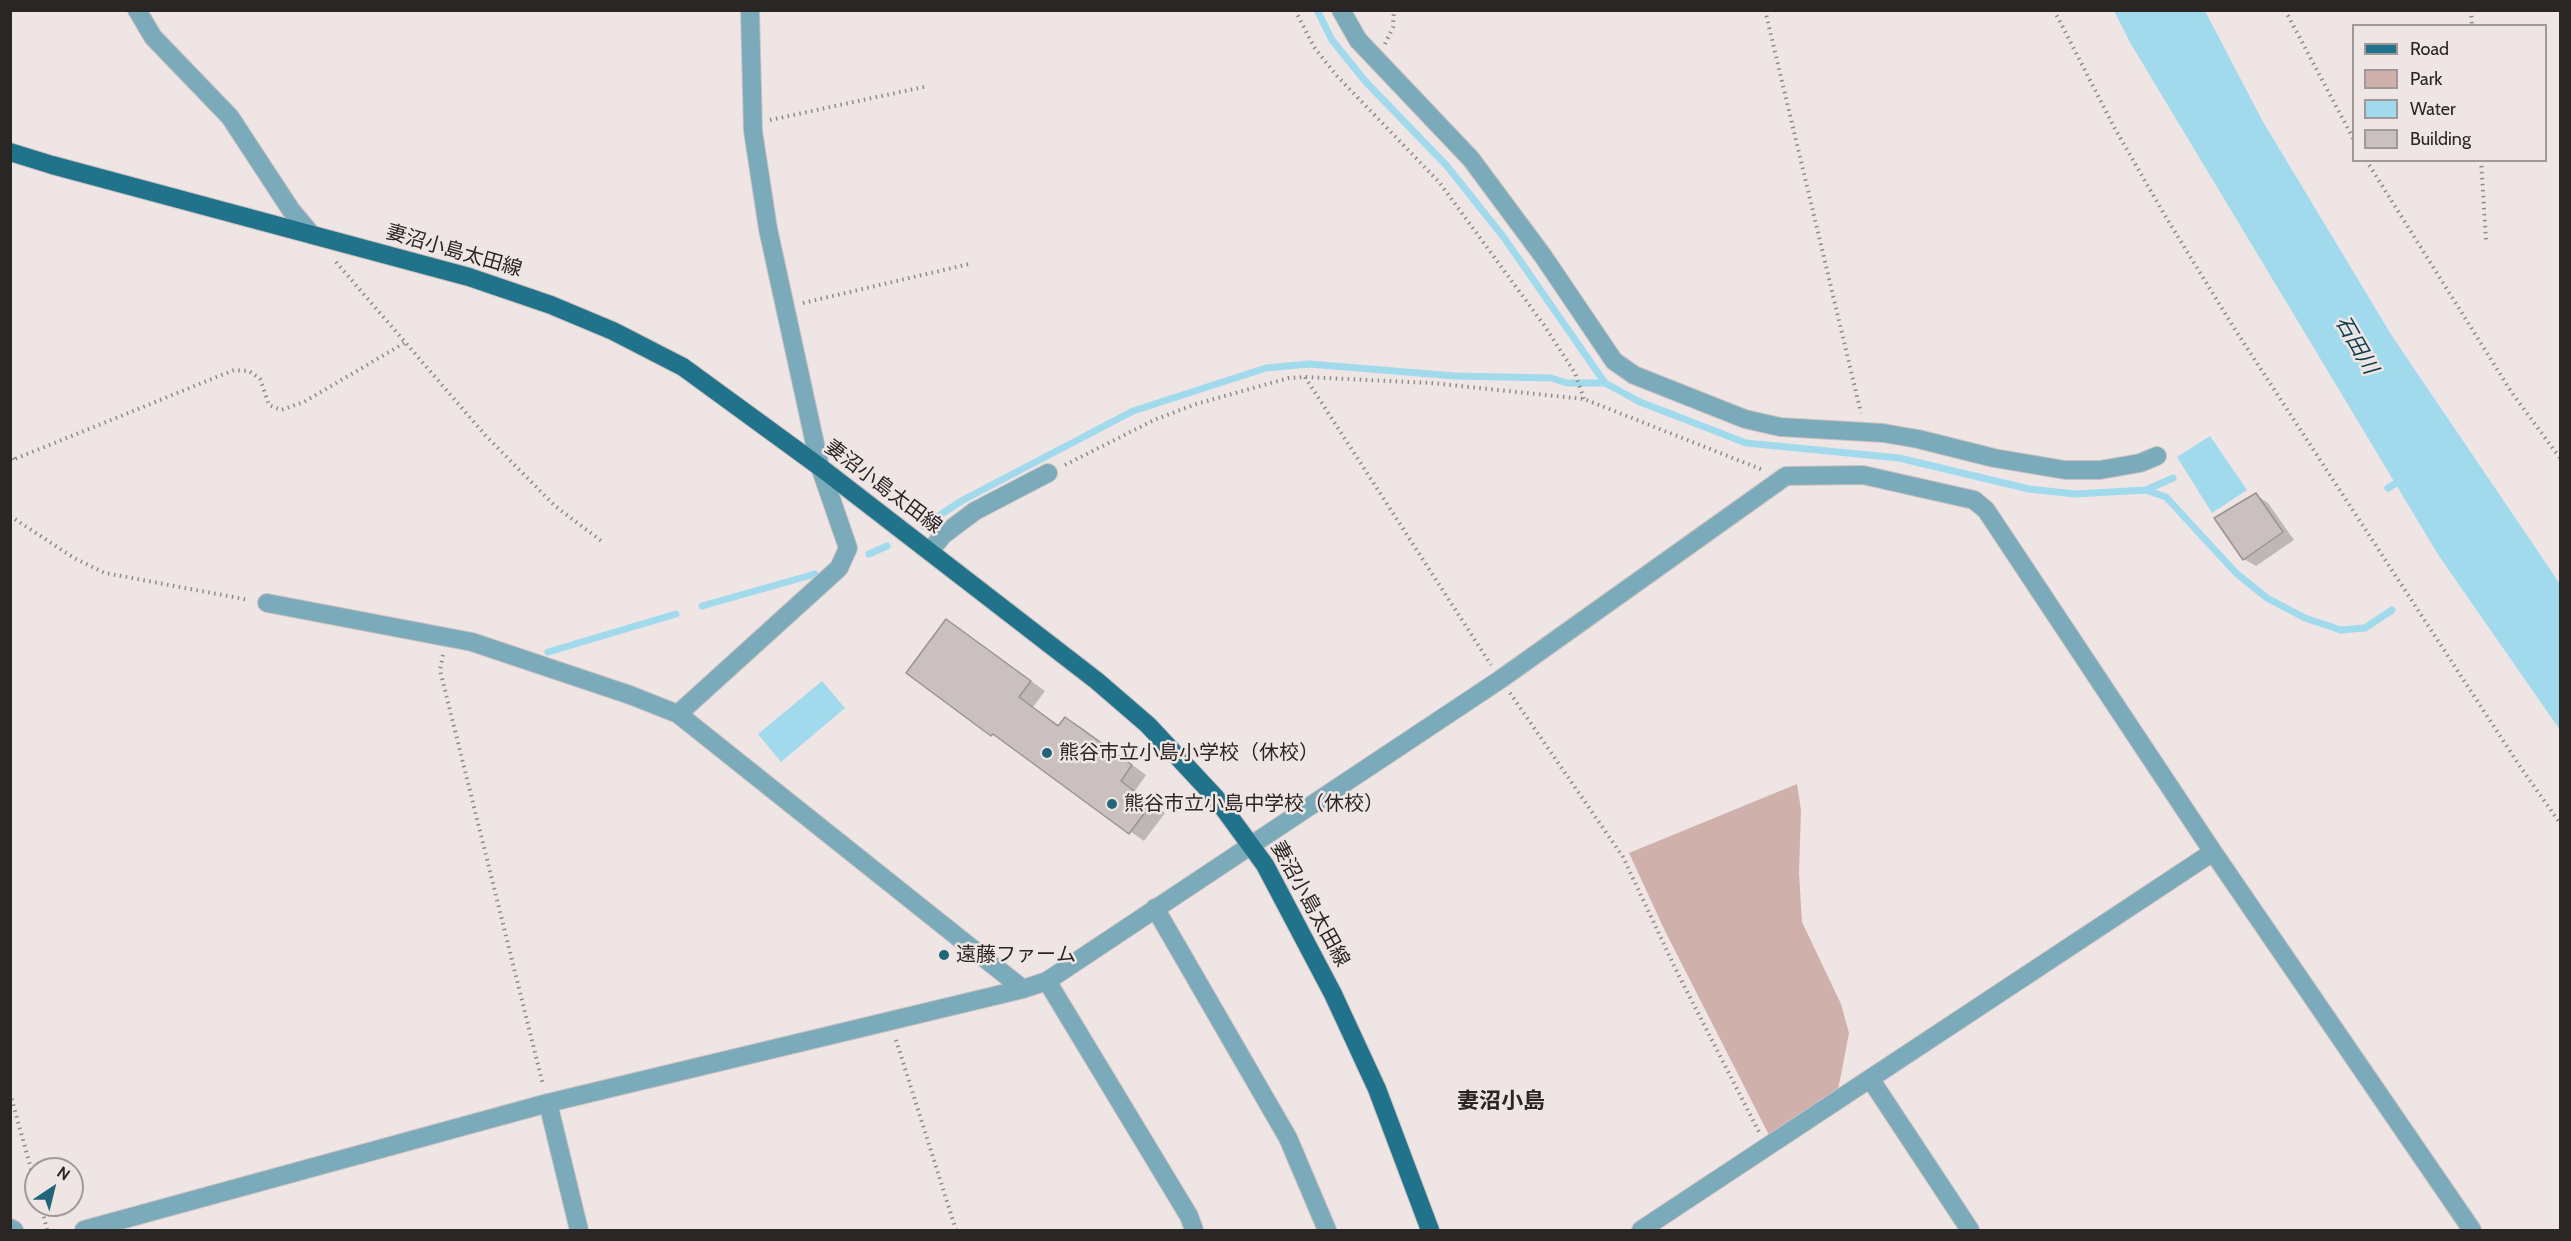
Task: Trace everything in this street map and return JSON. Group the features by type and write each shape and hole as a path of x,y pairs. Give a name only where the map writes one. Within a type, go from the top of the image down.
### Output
{"main road":[{"name":"妻沼小島太田線","path":"10,152 470,277 551,305 613,331 683,367 820,467 1089,674 1148,725 1202,782 1251,844 1280,890 1377,1089 1430,1230"}],"street":[{"path":"137,10 153,37 230,117 291,210 312,235"},
{"path":"678,714 839,568 848,548 820,467 768,229 753,123 750,10"},
{"path":"1341,10 1358,40 1471,159 1543,256 1614,361 1634,375 1744,419 1780,428 1865,432 1918,439 1994,458 2065,470 2100,470 2140,463 2157,456"},
{"path":"930,551 943,535 975,510 1048,473"},
{"path":"84,1230 548,1103 891,1022 1047,981 1501,679 1786,476 1863,476 1974,500 1986,510 2213,852 2472,1230"},
{"path":"267,603 472,642 630,695 678,714 1023,989"},
{"path":"1641,1230 1767,1149 2213,852"},
{"path":"1155,908 1288,1138 1327,1230"},
{"path":"1047,981 1189,1216 1194,1230"},
{"path":"1871,1080 1970,1230"},
{"path":"548,1103 579,1230"}],"path":[{"path":"1295,10 1314,47 1336,75 1439,182 1556,344 1575,373 1584,399"},
{"path":"1376,58 1393,27 1394,10"},
{"path":"1765,10 1865,432"},
{"path":"2054,10 2120,137 2234,328 2521,768 2560,823"},
{"path":"2285,10 2352,136"},
{"path":"753,123 928,86"},
{"path":"2367,162 2512,393 2560,458"},
{"path":"2481,162 2486,240"},
{"path":"335,262 486,436 555,506 604,543"},
{"path":"784,308 969,264"},
{"path":"10,453 12,460 234,370 249,371 260,379 269,405 281,410 304,402 406,342"},
{"path":"1305,377 1501,679 1623,857 1676,970 1767,1149"},
{"path":"1048,473 1154,420 1206,401 1289,378 1305,377 1431,383 1584,399 1762,470 1786,476"},
{"path":"10,516 74,558 105,573 267,603"},
{"path":"446,637 440,670 548,1103"},
{"path":"891,1022 902,1064 956,1230"},
{"path":"10,1093 28,1157"}],"green space":[{"path":"1797,784 1801,810 1799,873 1802,922 1841,1004 1849,1033 1838,1090 1769,1135 1665,931 1629,853"}],"water":[{"name":"石田川","path":"2114,11 2205,11 2262,120 2392,336 2560,584 2560,730 2439,556 2131,44"},
{"path":"2210,436 2247,490 2212,513 2177,457"},
{"path":"822,681 845,708 781,762 758,734"}],"building":[{"path":"2256,493 2283,532 2243,560 2214,518"},
{"path":"946,619 1031,681 1019,697 1058,726 1065,717 1132,765 1121,781 1151,804 1129,834 906,673"}],"waterway":[{"path":"1317,10 1332,40 1365,81 1447,166 1505,239 1605,383 1640,402 1746,443 1899,458 2029,489 2075,494 2146,490 2166,497 2236,573 2267,598 2305,618 2341,630 2365,628 2392,610"},
{"path":"923,526 963,500 1133,411 1266,368 1309,364 1455,376 1551,378 1567,383 1605,383"},
{"path":"2146,490 2173,478"},
{"path":"2388,488 2401,480"},
{"path":"869,554 887,546"},
{"path":"702,606 815,574"},
{"path":"548,652 676,614"}],"place":[{"name":"熊谷市立小島小学校（休校）","path":"1047,753"},
{"name":"熊谷市立小島中学校（休校）","path":"1112,804"},
{"name":"遠藤ファーム","path":"944,955"}],"district":[{"name":"妻沼小島","path":"1501,1102"}]}
